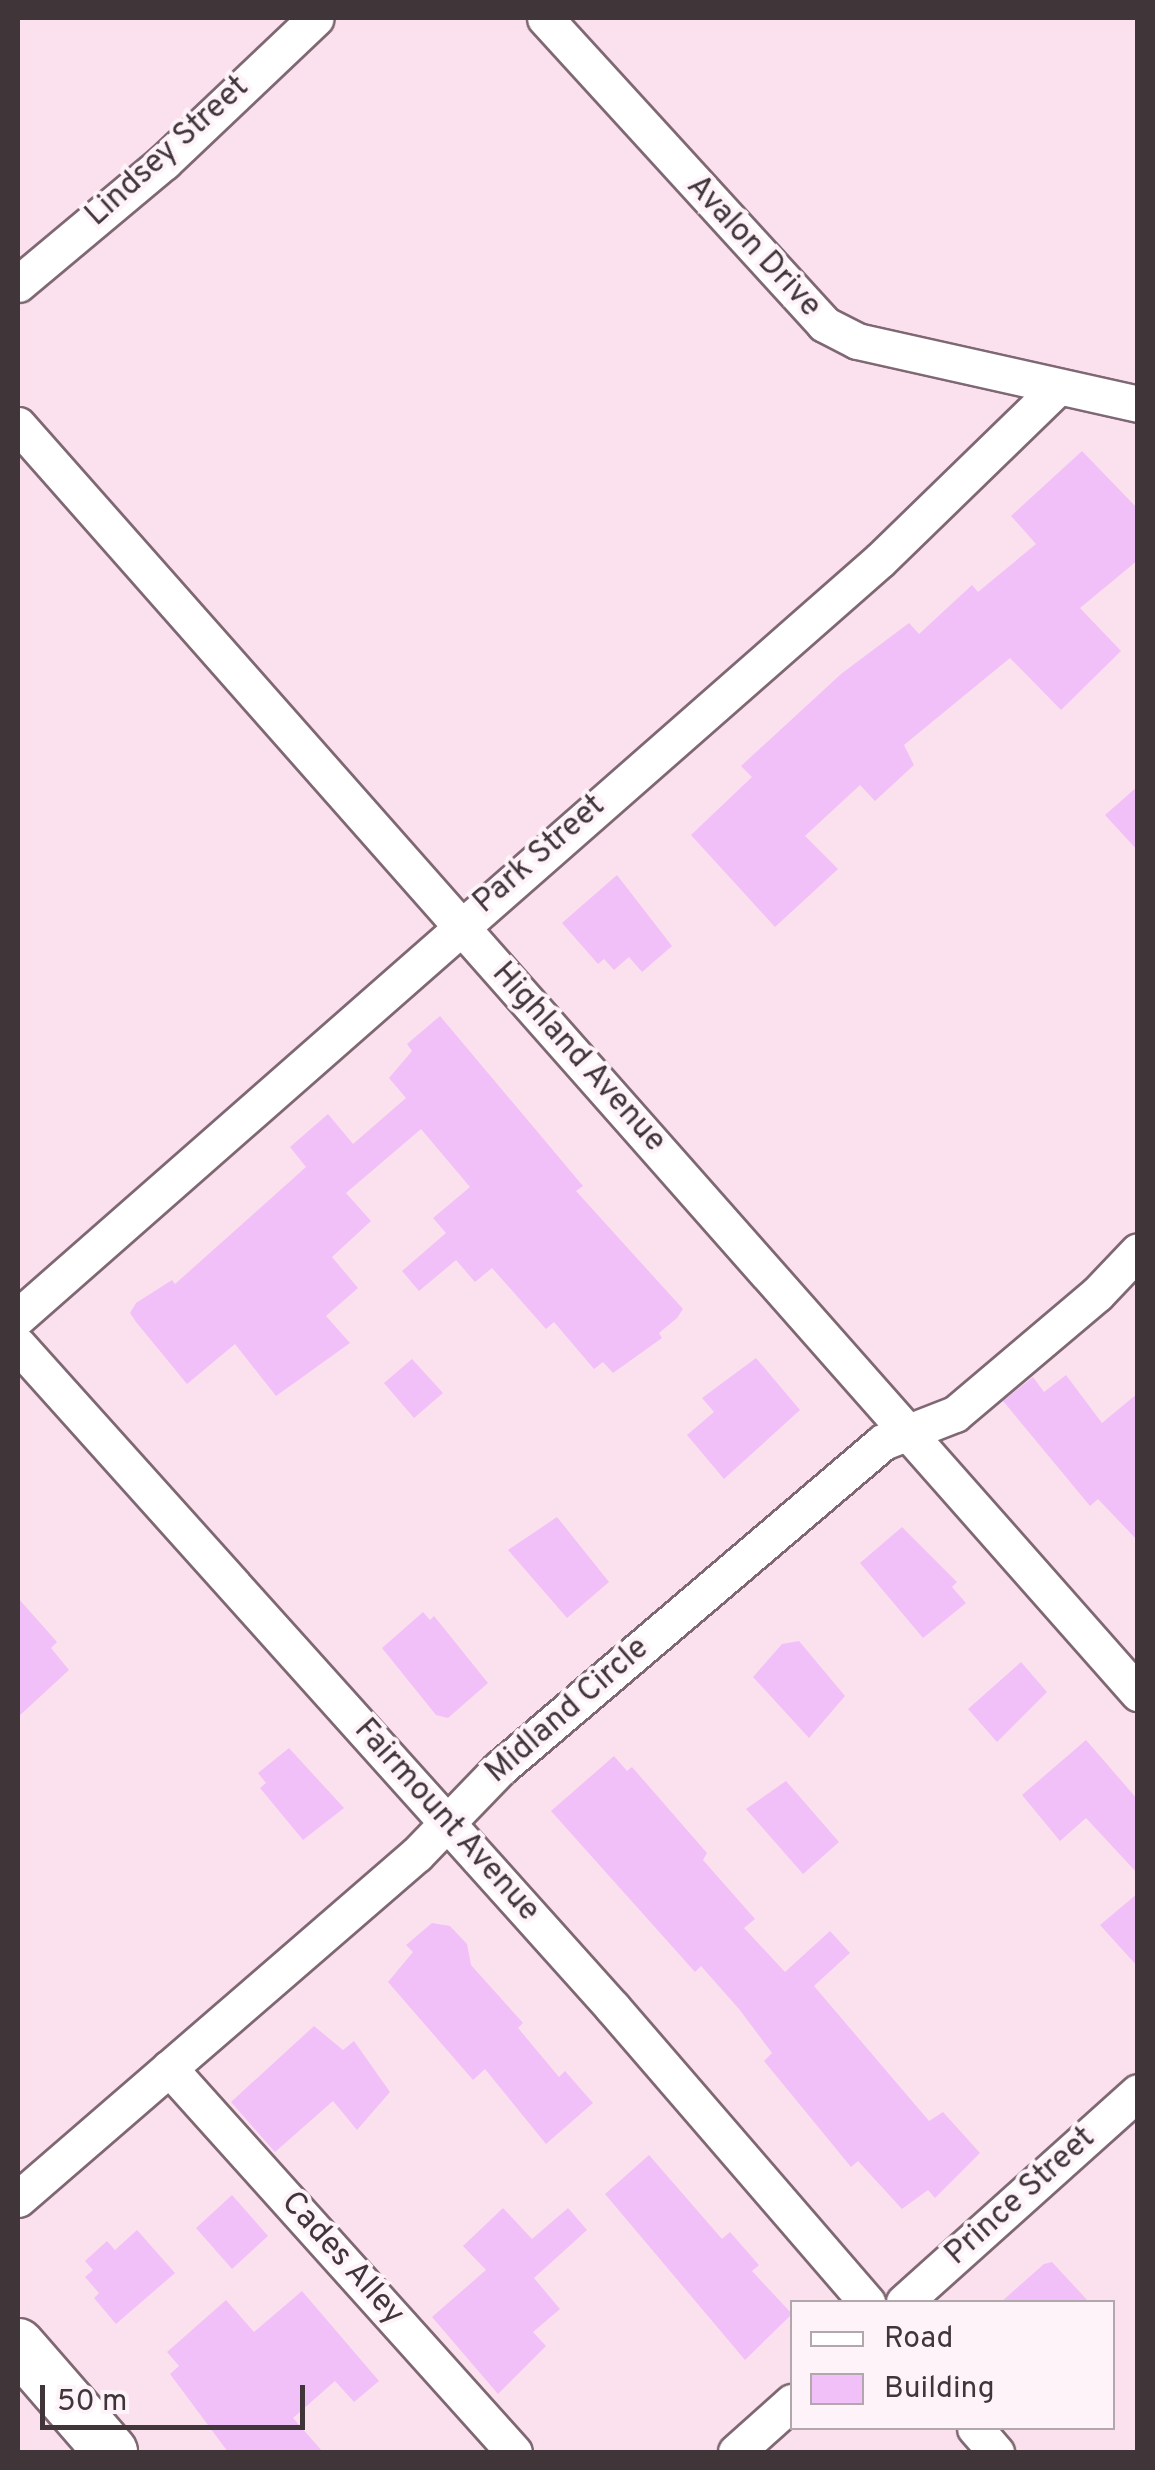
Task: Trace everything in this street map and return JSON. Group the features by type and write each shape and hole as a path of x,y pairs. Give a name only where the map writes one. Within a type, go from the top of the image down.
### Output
{"main road":[{"path":"18,2344 111,2452"}],"street":[{"name":"Lindsey Street","path":"18,284 164,162 316,18"},
{"name":"Avalon Drive","path":"545,18 824,324 857,341 1138,404"},
{"name":"Park Street","path":"18,1317 880,560 1058,387"},
{"name":"Highland Avenue","path":"21,436 1138,1694"},
{"name":"Midland Circle","path":"18,2199 417,1854 446,1820 882,1442 954,1414 1097,1294 1138,1251"},
{"name":"Fairmount Avenue","path":"18,1345 446,1820 865,2300"},
{"name":"Cades Alley","path":"169,2068 514,2452"},
{"name":"Prince Street","path":"906,2300 1138,2092"},
{"path":"736,2452 790,2404"},
{"path":"977,2430 996,2452"}],"building":[{"path":"1082,451 1138,509 1138,560 1080,608 1121,651 1061,710 1010,658 904,745 914,765 875,801 860,785 805,836 838,869 775,927 691,835 752,777 741,766 841,674 909,623 919,634 972,585 978,592 1036,544 1011,516"},
{"path":"1138,786 1138,851 1105,815"},
{"path":"617,875 672,946 642,972 629,957 614,970 604,959 598,964 562,923"},
{"path":"440,1016 583,1186 576,1191 683,1309 677,1318 659,1333 662,1338 613,1373 603,1362 594,1369 554,1322 546,1329 492,1268 475,1282 456,1260 419,1291 402,1271 446,1233 433,1218 470,1187 421,1129 346,1193 371,1221 332,1257 358,1288 326,1316 350,1343 276,1396 235,1344 187,1384 130,1313 136,1303 172,1280 175,1284 306,1167 290,1147 328,1114 353,1144 406,1098 389,1078 412,1051 407,1044"},
{"path":"756,1358 800,1410 724,1479 687,1435 714,1412 702,1398"},
{"path":"412,1359 443,1393 414,1418 384,1383"},
{"path":"1066,1375 1102,1423 1138,1393 1138,1541 1098,1499 1090,1506 1003,1401 1033,1377 1044,1392"},
{"path":"557,1517 609,1582 567,1618 508,1550"},
{"path":"902,1527 957,1582 952,1587 966,1603 923,1638 860,1563"},
{"path":"18,1598 57,1642 51,1648 69,1670 18,1717"},
{"path":"423,1612 430,1620 434,1616 488,1683 448,1718 436,1715 382,1648"},
{"path":"799,1641 845,1696 809,1738 753,1677 782,1644"},
{"path":"1021,1662 1047,1692 997,1742 968,1709"},
{"path":"1086,1740 1138,1800 1138,1874 1086,1818 1060,1841 1022,1795"},
{"path":"289,1748 344,1808 303,1840 260,1788 266,1783 258,1773"},
{"path":"614,1756 627,1771 632,1767 707,1853 703,1860 755,1919 744,1928 785,1972 830,1931 850,1953 814,1986 929,2121 943,2112 980,2153 935,2198 928,2190 902,2209 858,2161 851,2167 764,2061 772,2053 739,2009 701,1966 695,1972 551,1811"},
{"path":"786,1781 839,1842 803,1874 746,1809"},
{"path":"1138,1893 1138,1967 1100,1925"},
{"path":"432,1923 450,1926 467,1944 471,1965 523,2023 518,2028 559,2077 565,2071 593,2103 546,2144 485,2069 473,2080 388,1982 413,1952 406,1945"},
{"path":"314,2026 343,2050 354,2041 390,2092 357,2130 333,2101 275,2152 231,2102"},
{"path":"649,2155 722,2239 730,2232 759,2265 752,2271 790,2316 745,2360 605,2194"},
{"path":"232,2195 268,2236 232,2269 196,2228"},
{"path":"503,2208 532,2239 568,2208 587,2230 534,2278 560,2309 533,2332 546,2346 498,2394 432,2317 486,2270 463,2246"},
{"path":"137,2230 175,2273 116,2324 94,2298 99,2293 85,2277 93,2270 85,2261 107,2241 115,2250"},
{"path":"1052,2262 1087,2300 1003,2300 1044,2264"},
{"path":"302,2291 379,2381 354,2402 335,2381 293,2418 323,2452 228,2452 170,2374 179,2366 167,2352 226,2300 254,2332"}]}
